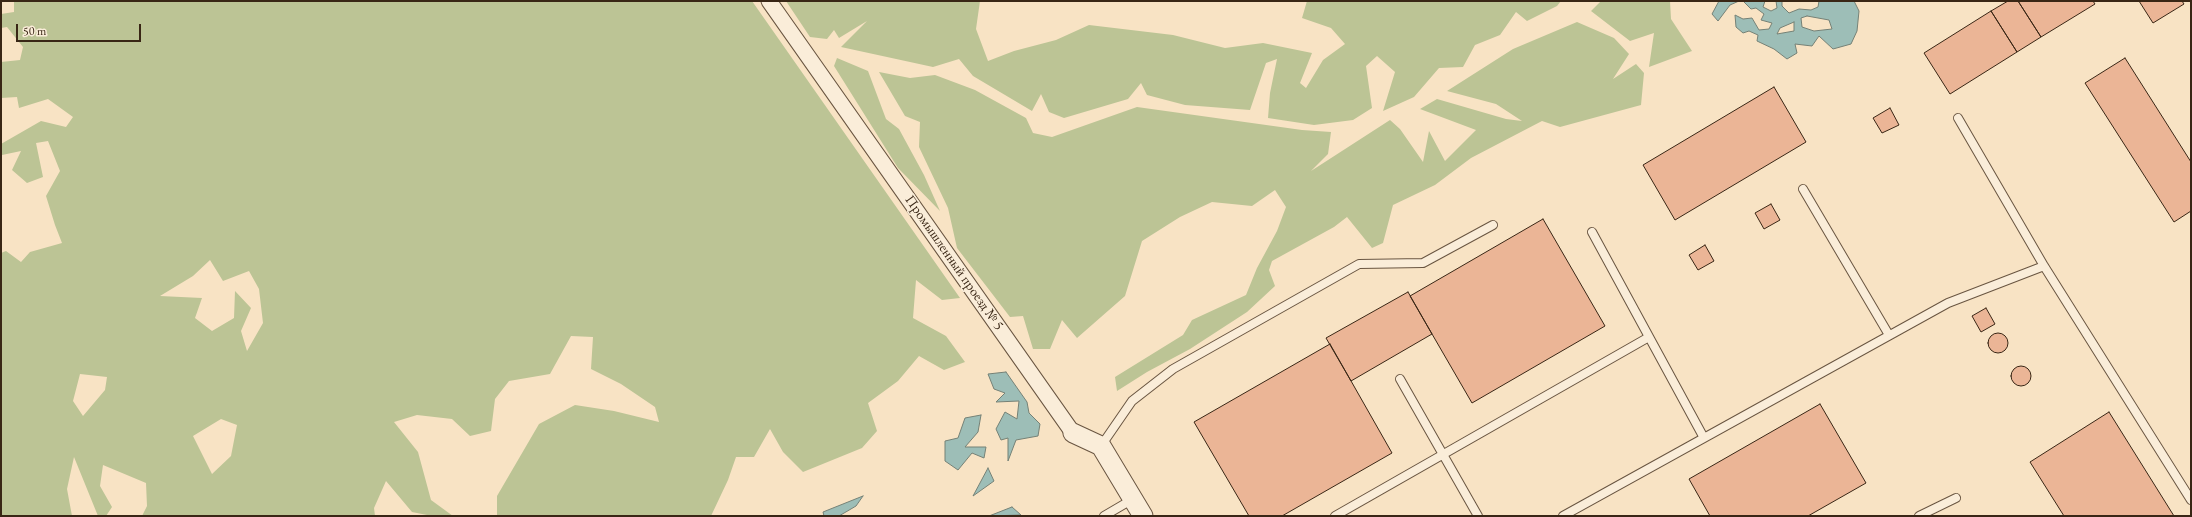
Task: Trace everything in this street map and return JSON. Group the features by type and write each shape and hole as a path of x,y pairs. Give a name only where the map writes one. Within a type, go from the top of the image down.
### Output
{"street":[{"name":"Промышленный проезд № 5","path":"769,1 1073,433 1101,446"},
{"path":"1101,446 1134,498 1143,516"}],"lane":[{"path":"1958,118 2044,266 2191,500"},
{"path":"1803,189 1889,335"},
{"path":"1101,446 1132,401 1173,369 1359,264 1423,264 1493,225"},
{"path":"1592,232 1704,438"},
{"path":"1563,516 1948,303 2044,266"},
{"path":"1335,516 1649,337"},
{"path":"1400,379 1478,516"},
{"path":"1104,516 1134,498"},
{"path":"1919,516 1956,498"}],"green space":[{"path":"14,1 752,1 960,298 942,300 916,280 913,318 946,336 965,362 944,370 919,356 898,381 868,403 877,431 862,448 803,472 783,452 770,429 754,457 736,457 728,480 711,516 497,516 497,496 539,424 575,405 614,411 659,422 655,407 621,384 591,369 593,337 571,336 550,374 509,381 495,399 491,431 470,436 452,419 417,415 394,422 418,452 431,500 453,516 432,516 412,512 386,481 374,508 375,516 142,516 147,506 146,483 103,465 100,486 112,507 106,516 98,516 74,457 67,489 72,516 1,516 1,253 6,251 21,262 30,252 62,243 46,196 60,171 48,141 36,143 43,177 27,183 12,170 21,151 2,155 1,144 41,121 66,127 73,117 48,99 19,108 17,97 1,98 1,62 20,60 23,47 7,27 1,28 1,14 14,12","holes":["210,260 223,281 249,271 259,289 263,323 247,351 241,331 251,308 235,291 234,318 212,331 195,318 202,298 160,296 193,276","80,374 107,377 105,390 83,416 73,401","221,419 237,425 231,456 212,474 193,436"]},
{"path":"786,1 980,1 976,29 988,61 1014,51 1056,40 1089,25 1173,35 1225,48 1263,43 1312,53 1300,83 1306,88 1323,60 1345,44 1331,28 1302,18 1307,1 1561,1 1557,6 1527,21 1516,12 1500,35 1475,45 1463,67 1439,68 1414,97 1383,111 1395,72 1377,56 1366,66 1372,108 1353,120 1314,125 1268,118 1270,93 1277,59 1266,63 1250,110 1185,105 1147,95 1141,83 1128,99 1064,118 1049,112 1041,94 1032,111 973,76 959,59 933,67 841,47 867,21 839,38 834,30 827,39 810,37"},
{"path":"1601,1 1670,1 1671,19 1692,51 1649,67 1654,33 1630,41 1591,11"},
{"path":"1577,22 1614,38 1629,54 1613,79 1636,64 1644,73 1641,105 1560,127 1542,121 1471,158 1435,185 1393,205 1383,243 1372,248 1347,217 1334,227 1272,261 1269,270 1275,286 1247,312 1190,349 1147,372 1117,391 1115,377 1183,335 1192,320 1246,295 1257,268 1277,231 1286,207 1275,190 1252,206 1212,202 1180,217 1142,241 1125,296 1077,338 1062,320 1050,349 1033,349 1023,316 1010,317 957,248 948,208 919,147 920,122 905,116 879,72 910,78 935,75 975,90 1026,118 1033,133 1052,137 1137,107 1302,130 1331,132 1328,154 1311,171 1390,120 1400,129 1423,162 1429,131 1445,161 1476,130 1420,109 1437,99 1506,119 1522,121 1496,104 1447,91 1513,49"},
{"path":"837,58 868,71 886,119 899,129 924,175 940,211 898,168 834,66"}],"water":[{"path":"1719,1 1739,1 1730,5 1718,21 1712,14"},
{"path":"1743,1 1765,1 1763,7 1771,11 1777,8 1776,1 1782,1 1782,6 1789,13 1799,9 1811,10 1818,7 1819,1 1854,1 1859,11 1857,31 1851,44 1833,49 1819,36 1812,46 1795,44 1797,53 1787,59 1774,49 1757,41 1758,35 1749,31 1743,33 1736,27 1735,15 1743,19 1752,18 1759,30 1769,29 1772,23 1761,20 1764,14 1756,8 1751,9","holes":["1807,16 1829,20 1832,29 1814,31 1802,27 1801,18","1794,22 1794,31 1777,34 1780,28"]},
{"path":"1006,372 1027,402 1029,413 1040,424 1038,436 1016,440 1008,461 1008,438 1001,440 996,429 1005,412 1017,419 1019,401 996,402 1005,393 994,389 988,374"},
{"path":"981,415 978,432 965,447 986,447 984,458 972,453 958,470 945,461 945,441 958,438 965,418"},
{"path":"988,468 994,481 973,496"},
{"path":"863,496 856,506 839,516 824,516 823,512"},
{"path":"1012,507 1021,515 989,516"}],"building":[{"path":"2008,1 2018,1 2041,37 2017,52 1991,11"},
{"path":"2018,1 2093,1 2095,4 2041,37"},
{"path":"2139,1 2182,1 2184,4 2153,23"},
{"path":"1991,11 2017,52 1950,94 1924,53"},
{"path":"2125,58 2191,162 2191,211 2174,222 2085,83"},
{"path":"1774,87 1806,142 1675,220 1643,165"},
{"path":"1890,108 1899,125 1882,133 1873,118"},
{"path":"1771,204 1780,220 1764,229 1755,213"},
{"path":"1543,219 1605,326 1472,403 1410,296"},
{"path":"1705,245 1714,261 1698,270 1689,255"},
{"path":"1408,292 1432,334 1351,381 1326,338"},
{"path":"1986,308 1995,324 1981,332 1972,316"},
{"path":"1998,333 2005,336 2008,343 2005,350 1998,353 1991,350 1988,343 1991,336"},
{"path":"1330,344 1392,453 1282,516 1249,516 1194,422"},
{"path":"2021,366 2028,369 2031,376 2028,383 2021,386 2014,383 2011,376 2014,369"},
{"path":"1820,404 1866,483 1808,516 1710,516 1689,479"},
{"path":"2109,412 2174,516 2064,516 2030,462"}]}
